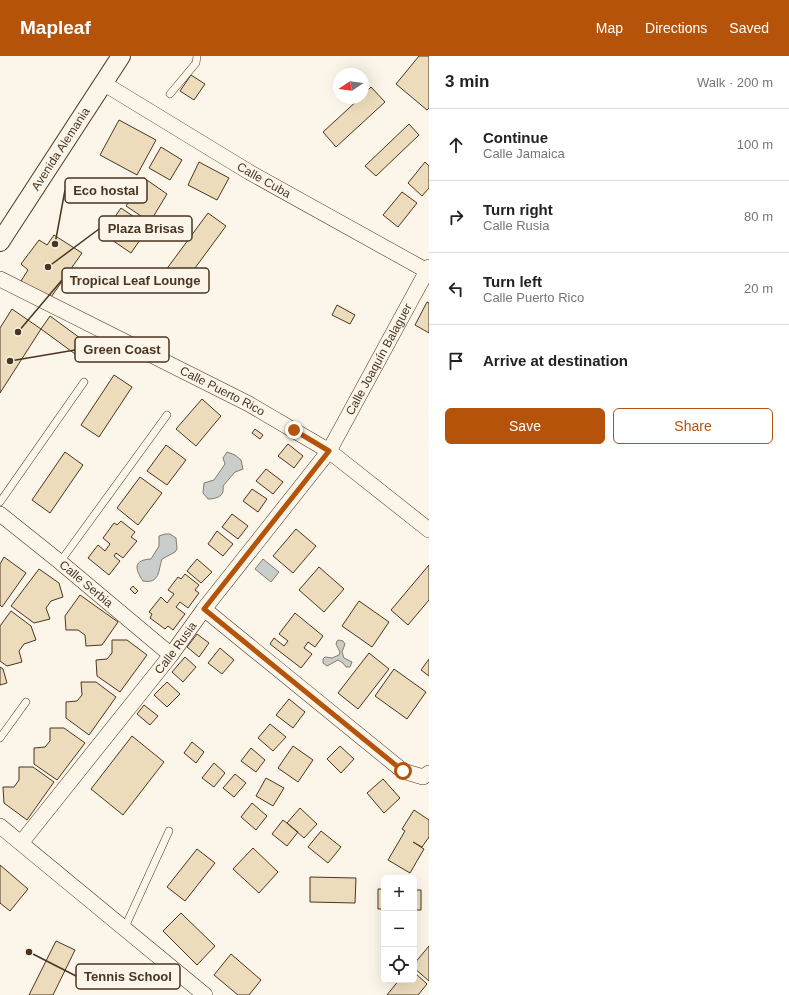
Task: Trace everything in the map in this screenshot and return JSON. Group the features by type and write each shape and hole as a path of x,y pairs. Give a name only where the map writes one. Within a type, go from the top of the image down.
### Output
{"street":[{"name":"Avenida Alemania","path":"0,242 121,56"},
{"name":"Calle Cuba","path":"103,83 249,172 428,270"},
{"name":"Calle Joaquín Balaguer","path":"329,451 428,270"},
{"name":"Calle Puerto Rico","path":"0,278 249,404 329,451 429,530"},
{"name":"Calle Rusia","path":"21,843 171,655 204,609 329,451"},
{"name":"Calle Serbia","path":"0,514 171,655"},
{"path":"204,609 403,771 426,775"},
{"path":"0,826 206,995"}],"lane":[{"path":"170,94 196,63 197,56"},
{"path":"0,502 84,382"},
{"path":"60,562 167,415"},
{"path":"0,738 26,702"},
{"path":"125,927 169,831"}],"shaded area":[{"path":"227,452 235,455 241,460 243,469 235,472 223,486 222,495 208,499 203,493 204,483 214,480 225,464 223,458"},
{"path":"170,534 176,538 177,549 175,552 162,559 159,572 153,581 143,581 138,572 137,566 141,561 151,559 159,546 159,536"},
{"path":"263,559 279,572 271,582 255,569"},
{"path":"339,640 343,641 345,644 342,652 344,658 352,662 350,667 346,667 338,660 327,666 323,663 323,659 325,657 332,658 339,655 340,652 336,644"}],"building":[{"path":"419,56 429,56 429,108 427,110 396,84"},
{"path":"191,75 205,84 194,100 180,91"},
{"path":"371,87 385,102 336,147 323,132 353,104 369,104 369,89"},
{"path":"119,120 156,140 137,175 100,155"},
{"path":"409,124 419,135 376,176 365,166"},
{"path":"161,147 182,160 170,180 149,168"},
{"path":"199,162 229,178 217,200 188,185"},
{"path":"425,162 429,166 429,188 422,196 408,183"},
{"path":"144,178 167,194 150,222 126,206"},
{"path":"402,192 417,203 398,227 383,215"},
{"path":"121,208 149,227 131,253 103,234"},
{"path":"208,213 226,226 178,291 160,278"},
{"path":"54,235 82,253 49,300 21,281 28,270 21,264 39,240 47,245"},
{"path":"427,302 429,303 429,333 415,325"},
{"path":"337,305 355,315 350,324 332,315"},
{"path":"12,309 41,329 0,393 0,328"},
{"path":"50,316 95,349 86,362 41,329"},
{"path":"114,375 132,387 99,437 81,425"},
{"path":"202,399 221,416 196,446 176,429"},
{"path":"255,429 263,435 260,439 252,433"},
{"path":"288,444 303,456 294,468 278,456"},
{"path":"166,445 186,460 167,485 147,471"},
{"path":"65,452 83,465 50,513 32,500"},
{"path":"266,469 283,482 273,494 256,481"},
{"path":"140,477 162,493 138,525 117,508"},
{"path":"252,489 267,499 258,512 243,501"},
{"path":"232,514 248,526 238,539 222,527"},
{"path":"121,521 135,532 131,537 137,541 123,558 116,553 114,556 120,561 109,575 88,558 98,545 105,551 110,544 103,538 114,523 117,525"},
{"path":"296,529 316,546 293,573 273,556"},
{"path":"217,531 233,544 223,556 208,544"},
{"path":"4,557 26,573 2,607 0,605 0,564"},
{"path":"197,559 212,572 201,583 187,571"},
{"path":"429,565 429,600 408,625 391,610"},
{"path":"319,567 344,589 324,612 299,590"},
{"path":"39,569 59,583 63,597 51,601 46,608 50,619 34,623 11,606"},
{"path":"185,574 199,585 195,590 199,593 188,608 180,602 176,607 185,614 173,630 168,626 165,629 150,618 152,614 149,612 161,597 167,603 174,594 168,590 178,577 181,579"},
{"path":"133,586 138,591 135,594 130,589"},
{"path":"80,595 118,622 102,645 86,646 85,635 78,630 66,630 65,616"},
{"path":"359,601 389,622 372,647 342,626"},
{"path":"11,611 31,626 36,640 24,644 19,651 22,662 7,666 0,661 0,626"},
{"path":"295,613 323,636 315,647 308,642 304,648 312,654 301,668 270,644 274,638 284,646 288,641 279,634"},
{"path":"197,634 209,643 199,657 187,647"},
{"path":"112,640 127,640 147,655 120,692 97,676 96,660 107,659 112,653"},
{"path":"220,648 234,660 222,674 208,663"},
{"path":"369,653 389,669 358,709 338,693"},
{"path":"185,657 196,667 183,682 172,672"},
{"path":"429,659 429,676 421,670"},
{"path":"0,667 3,669 7,683 0,685"},
{"path":"394,669 426,692 407,719 375,696"},
{"path":"81,682 96,682 116,697 89,735 66,718 66,702 77,701 82,695"},
{"path":"167,682 180,694 167,707 154,695"},
{"path":"289,699 305,712 293,728 276,715"},
{"path":"144,705 158,716 150,725 137,714"},
{"path":"270,724 286,737 273,751 258,738"},
{"path":"50,728 64,728 85,743 57,780 34,764 34,748 45,747 50,741"},
{"path":"132,736 164,762 123,815 91,789"},
{"path":"192,742 204,752 196,763 184,753"},
{"path":"293,746 313,760 298,782 278,768"},
{"path":"340,746 354,759 341,773 327,759"},
{"path":"251,748 265,760 256,772 241,761"},
{"path":"214,763 225,773 214,787 202,778"},
{"path":"19,767 33,767 54,782 27,820 4,803 3,787 14,787 19,780"},
{"path":"235,774 246,783 234,797 223,788"},
{"path":"266,778 284,788 273,806 256,796"},
{"path":"383,779 400,798 384,813 367,793"},
{"path":"252,803 267,816 256,830 241,817"},
{"path":"300,808 317,824 304,838 287,823"},
{"path":"414,810 429,820 429,837 422,847 413,842 424,849 410,873 388,860 405,831 402,829"},
{"path":"283,820 298,832 287,846 272,834"},
{"path":"321,831 341,847 328,863 308,847"},
{"path":"253,848 278,872 259,893 233,869"},
{"path":"197,849 215,863 185,901 167,887"},
{"path":"0,865 28,889 10,911 0,903"},
{"path":"310,877 356,878 355,903 310,902"},
{"path":"378,889 381,889 381,909 378,909"},
{"path":"417,890 421,890 421,910 417,910"},
{"path":"181,913 215,946 197,965 163,931"},
{"path":"56,941 75,950 53,995 29,995"},
{"path":"429,946 429,981 417,971 417,960"},
{"path":"231,954 261,980 249,995 238,995 214,975"},
{"path":"417,975 427,984 418,995 387,995 397,983 417,983"}],"place":[{"name":"Eco hostal","path":"55,244"},
{"name":"Plaza Brisas","path":"48,267"},
{"name":"Tropical Leaf Lounge","path":"18,332"},
{"name":"Green Coast","path":"10,361"},
{"name":"Tennis School","path":"29,952"}],"route":[{"path":"294,430 329,451 204,609 403,771"}]}
